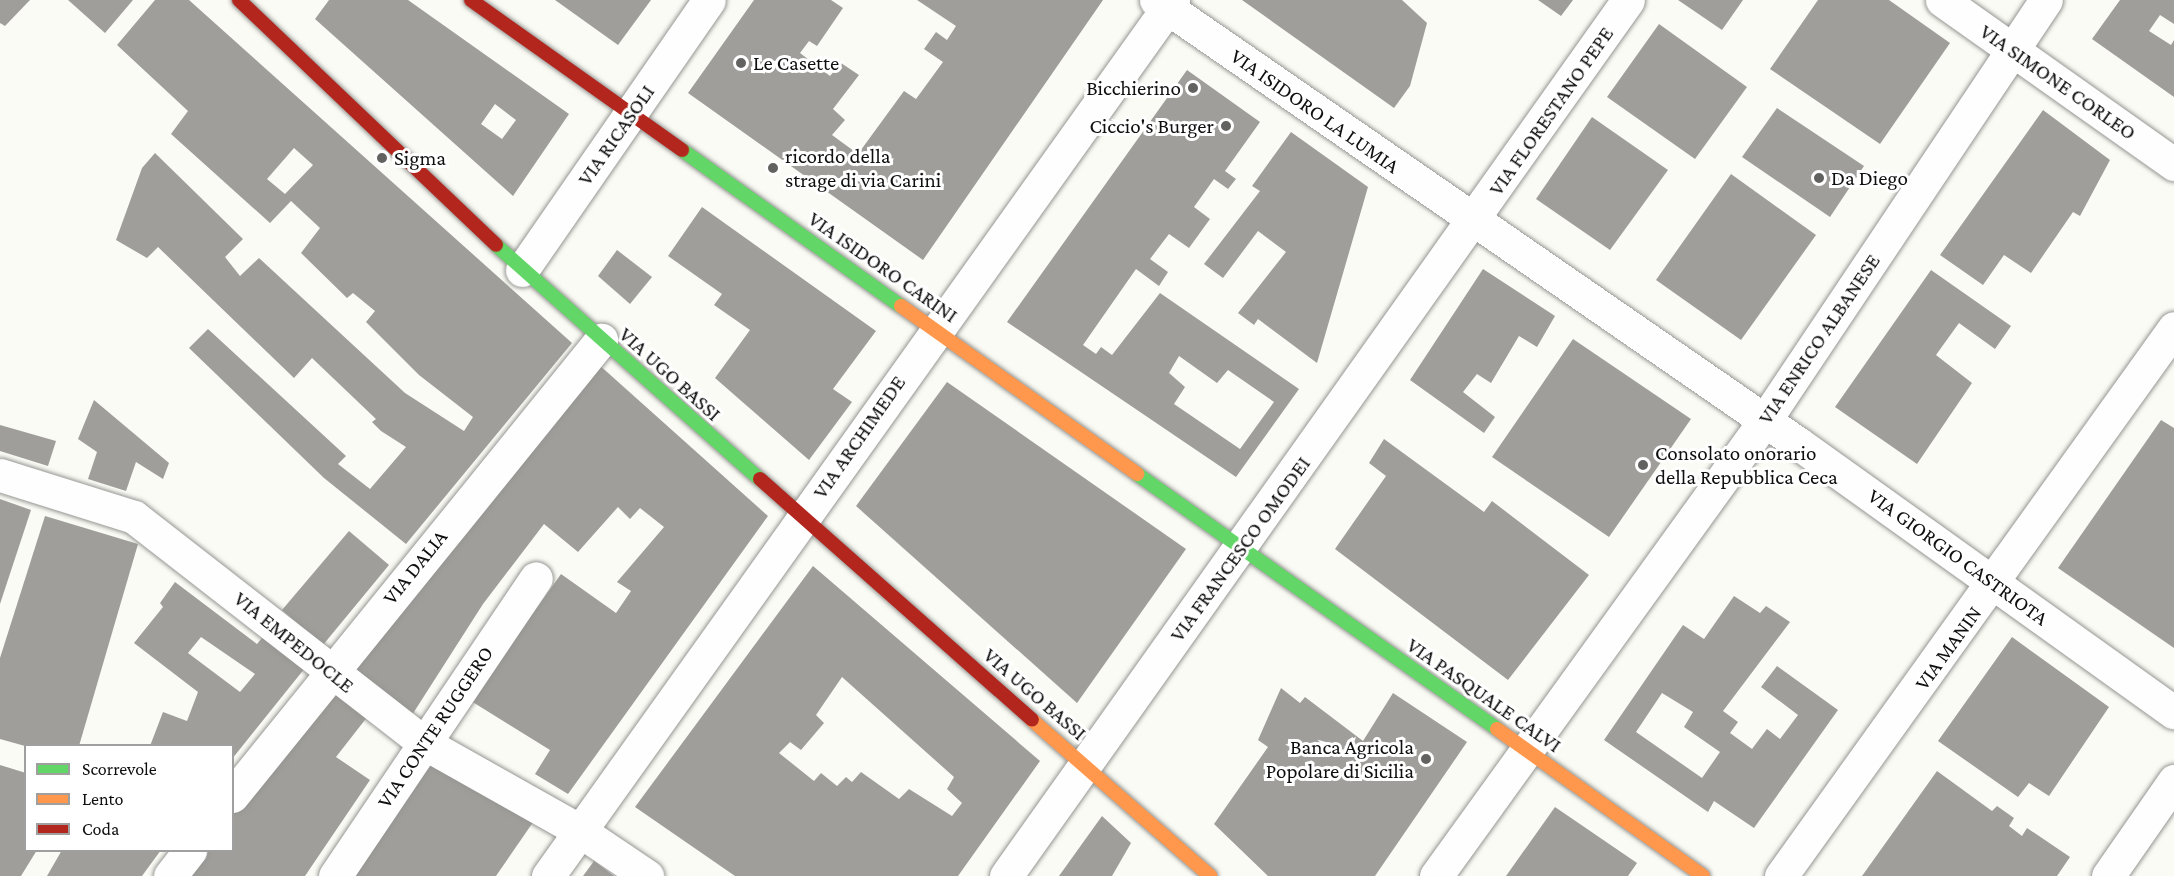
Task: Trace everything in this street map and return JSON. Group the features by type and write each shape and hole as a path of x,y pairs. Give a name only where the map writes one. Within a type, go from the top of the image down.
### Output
{"street":[{"name":"VIA UGO BASSI","path":"238,0 522,270 801,519 1210,876"},
{"name":"VIA ISIDORO CARINI","path":"471,0 1241,547"},
{"name":"VIA RICASOLI","path":"522,270 709,0"},
{"name":"VIA FLORESTANO PEPE","path":"1474,222 1628,0"},
{"name":"VIA SIMONE CORLEO","path":"1942,0 2174,164"},
{"name":"VIA ENRICO ALBANESE","path":"1436,876 1525,749 1765,420 2046,0"},
{"name":"VIA ISIDORO LA LUMIA","path":"1166,3 1474,222"},
{"name":"VIA ARCHIMEDE","path":"548,876 1166,3"},
{"name":"VIA GIORGIO CASTRIOTA","path":"1474,222 1765,420 2174,712"},
{"name":"VIA FRANCESCO OMODEI","path":"1006,876 1474,222"},
{"name":"VIA MANIN","path":"1781,876 1995,583 2174,328"},
{"name":"VIA DALIA","path":"234,793 329,671 601,340"},
{"name":"VIA EMPEDOCLE","path":"0,475 134,517 424,743 580,831 647,876"},
{"name":"VIA PASQUALE CALVI","path":"1241,547 1703,876"},
{"name":"VIA CONTE RUGGERO","path":"335,876 536,578"},
{"path":"2108,876 2174,782"},
{"path":"170,876 188,852"}],"building":[{"path":"0,0 30,0 5,26 0,23"},
{"path":"68,0 133,0 105,33"},
{"path":"155,0 189,0 572,343 406,544 324,478 189,348 208,329 346,456 338,464 370,489 406,447 381,431 372,422 376,419 312,358 294,378 158,247 147,258 116,240 142,168 155,153 243,239 225,257 240,276 259,258 405,393 464,431 473,417 419,375 366,322 375,311 353,293 347,298 301,253 320,228 291,201 270,223 171,134 188,111 117,45","holes":["294,148 313,165 285,194 267,179"]},
{"path":"329,0 408,0 569,114 513,196 315,19","holes":["495,104 516,120 502,139 481,124"]},
{"path":"555,0 651,0 618,45"},
{"path":"754,0 831,0 843,8 817,46 809,41 800,53 830,76 841,63 859,75 833,109 845,120 832,135 858,154 904,91 916,99 943,62 924,49 936,32 947,40 956,26 917,0 1103,0 923,260 688,93"},
{"path":"1242,0 1402,0 1427,23 1410,86 1394,108"},
{"path":"1538,0 1573,0 1561,16"},
{"path":"1678,0 1743,0 1722,30"},
{"path":"1818,0 1889,0 1950,43 1880,144 1770,69"},
{"path":"2120,0 2174,0 2174,24 2160,15 2149,31 2171,45 2174,40 2174,97 2092,39"},
{"path":"1659,24 1747,87 1695,159 1607,97"},
{"path":"1187,70 1260,122 1225,171 1236,179 1228,189 1214,179 1194,207 1210,219 1189,248 1169,234 1150,259 1168,272 1159,286 1136,269 1083,345 1096,354 1101,347 1112,355 1160,293 1299,389 1236,477 1007,322","holes":["1179,356 1217,383 1228,370 1274,402 1240,449 1174,404 1185,387 1169,373"]},
{"path":"1777,108 1864,166 1830,217 1742,157"},
{"path":"2043,110 2110,160 2080,216 2073,212 2031,273 2004,255 1983,285 1940,255"},
{"path":"1592,117 1668,170 1610,250 1536,199"},
{"path":"1291,132 1368,187 1317,363 1258,319 1254,325 1238,313 1286,252 1258,231 1223,278 1204,264 1260,191 1252,186"},
{"path":"1731,174 1816,235 1741,340 1656,280"},
{"path":"702,207 876,331 833,389 852,402 809,460 715,378 750,330 714,305 722,294 668,256"},
{"path":"617,250 652,277 630,304 598,276"},
{"path":"1483,269 1555,316 1537,347 1519,336 1491,383 1477,374 1463,392 1495,417 1484,433 1410,380"},
{"path":"1931,270 2011,326 1995,349 1959,323 1936,355 1972,383 1917,464 1835,407"},
{"path":"1573,339 1691,419 1609,537 1492,457"},
{"path":"597,363 768,516 568,794 535,774 550,750 471,701 561,574 616,613 631,591 617,582 664,527 640,508 630,519 618,507 578,552 544,524 483,604 412,715 344,669"},
{"path":"947,382 1186,549 1077,703 856,506"},
{"path":"94,400 169,463 163,479 136,462 126,491 88,479 97,452 78,439"},
{"path":"2161,420 2174,428 2174,648 2058,568"},
{"path":"0,425 56,441 48,466 0,451"},
{"path":"1384,439 1484,512 1492,501 1589,575 1508,680 1335,549 1386,476 1369,463"},
{"path":"0,499 31,510 0,604"},
{"path":"45,516 138,544 80,744 24,746 0,739 0,658"},
{"path":"349,531 389,565 323,645 282,610"},
{"path":"813,566 1040,761 958,876 735,876 635,807","holes":["842,677 954,777 947,789 962,803 952,816 909,789 899,799 861,772 852,782 846,777 837,786 821,773 814,781 779,753 790,742 801,750 824,723 816,715"]},
{"path":"175,582 257,644 266,633 309,663 234,757 234,744 151,744 163,712 187,721 198,692 134,643 163,607 160,603","holes":["201,637 255,674 240,692 188,653"]},
{"path":"1734,596 1760,613 1766,606 1790,622 1723,711 1738,722 1730,733 1752,749 1767,729 1780,739 1798,715 1761,687 1777,666 1838,710 1754,828 1714,801 1708,812 1604,740 1683,625 1704,639","holes":["1662,693 1693,712 1684,727 1720,752 1702,778 1636,732"]},
{"path":"2012,637 2109,707 2049,796 2029,783 2018,797 1938,741"},
{"path":"1281,688 1300,703 1305,697 1363,741 1393,693 1467,742 1375,876 1268,876 1214,824 1268,747 1258,740"},
{"path":"326,689 368,716 336,757 370,780 305,876 180,876 198,852 234,852 234,806"},
{"path":"431,756 536,818 496,876 355,876"},
{"path":"0,765 24,772 24,852 36,852 21,876 0,876"},
{"path":"1937,771 1992,811 1997,806 2014,818 2009,826 2022,836 2027,828 2070,857 2057,876 1862,876"},
{"path":"1555,807 1637,863 1628,876 1506,876"},
{"path":"1102,816 1131,843 1112,876 1059,876"},
{"path":"61,852 160,852 142,876 47,876"},
{"path":"594,861 614,876 583,876"}],"traffic: fast":[{"path":"682,150 901,306"},
{"path":"496,245 760,479"},
{"path":"1137,474 1497,729"}],"traffic: slow":[{"path":"901,306 1137,474"},
{"path":"1032,720 1210,876"},
{"path":"1497,729 1703,876"}],"traffic: jam":[{"path":"239,0 496,245"},
{"path":"471,0 682,150"},
{"path":"760,479 1032,720"}],"place":[{"name":"Le Casette","path":"741,63"},
{"name":"Bicchierino","path":"1193,88"},
{"name":"Ciccio's Burger","path":"1226,126"},
{"name":"Sigma","path":"382,158"},
{"name":"ricordo della strage di via Carini","path":"773,168"},
{"name":"Da Diego","path":"1819,178"},
{"name":"Consolato onorario della Repubblica Ceca","path":"1643,465"},
{"name":"Banca Agricola Popolare di Sicilia","path":"1426,759"}]}
